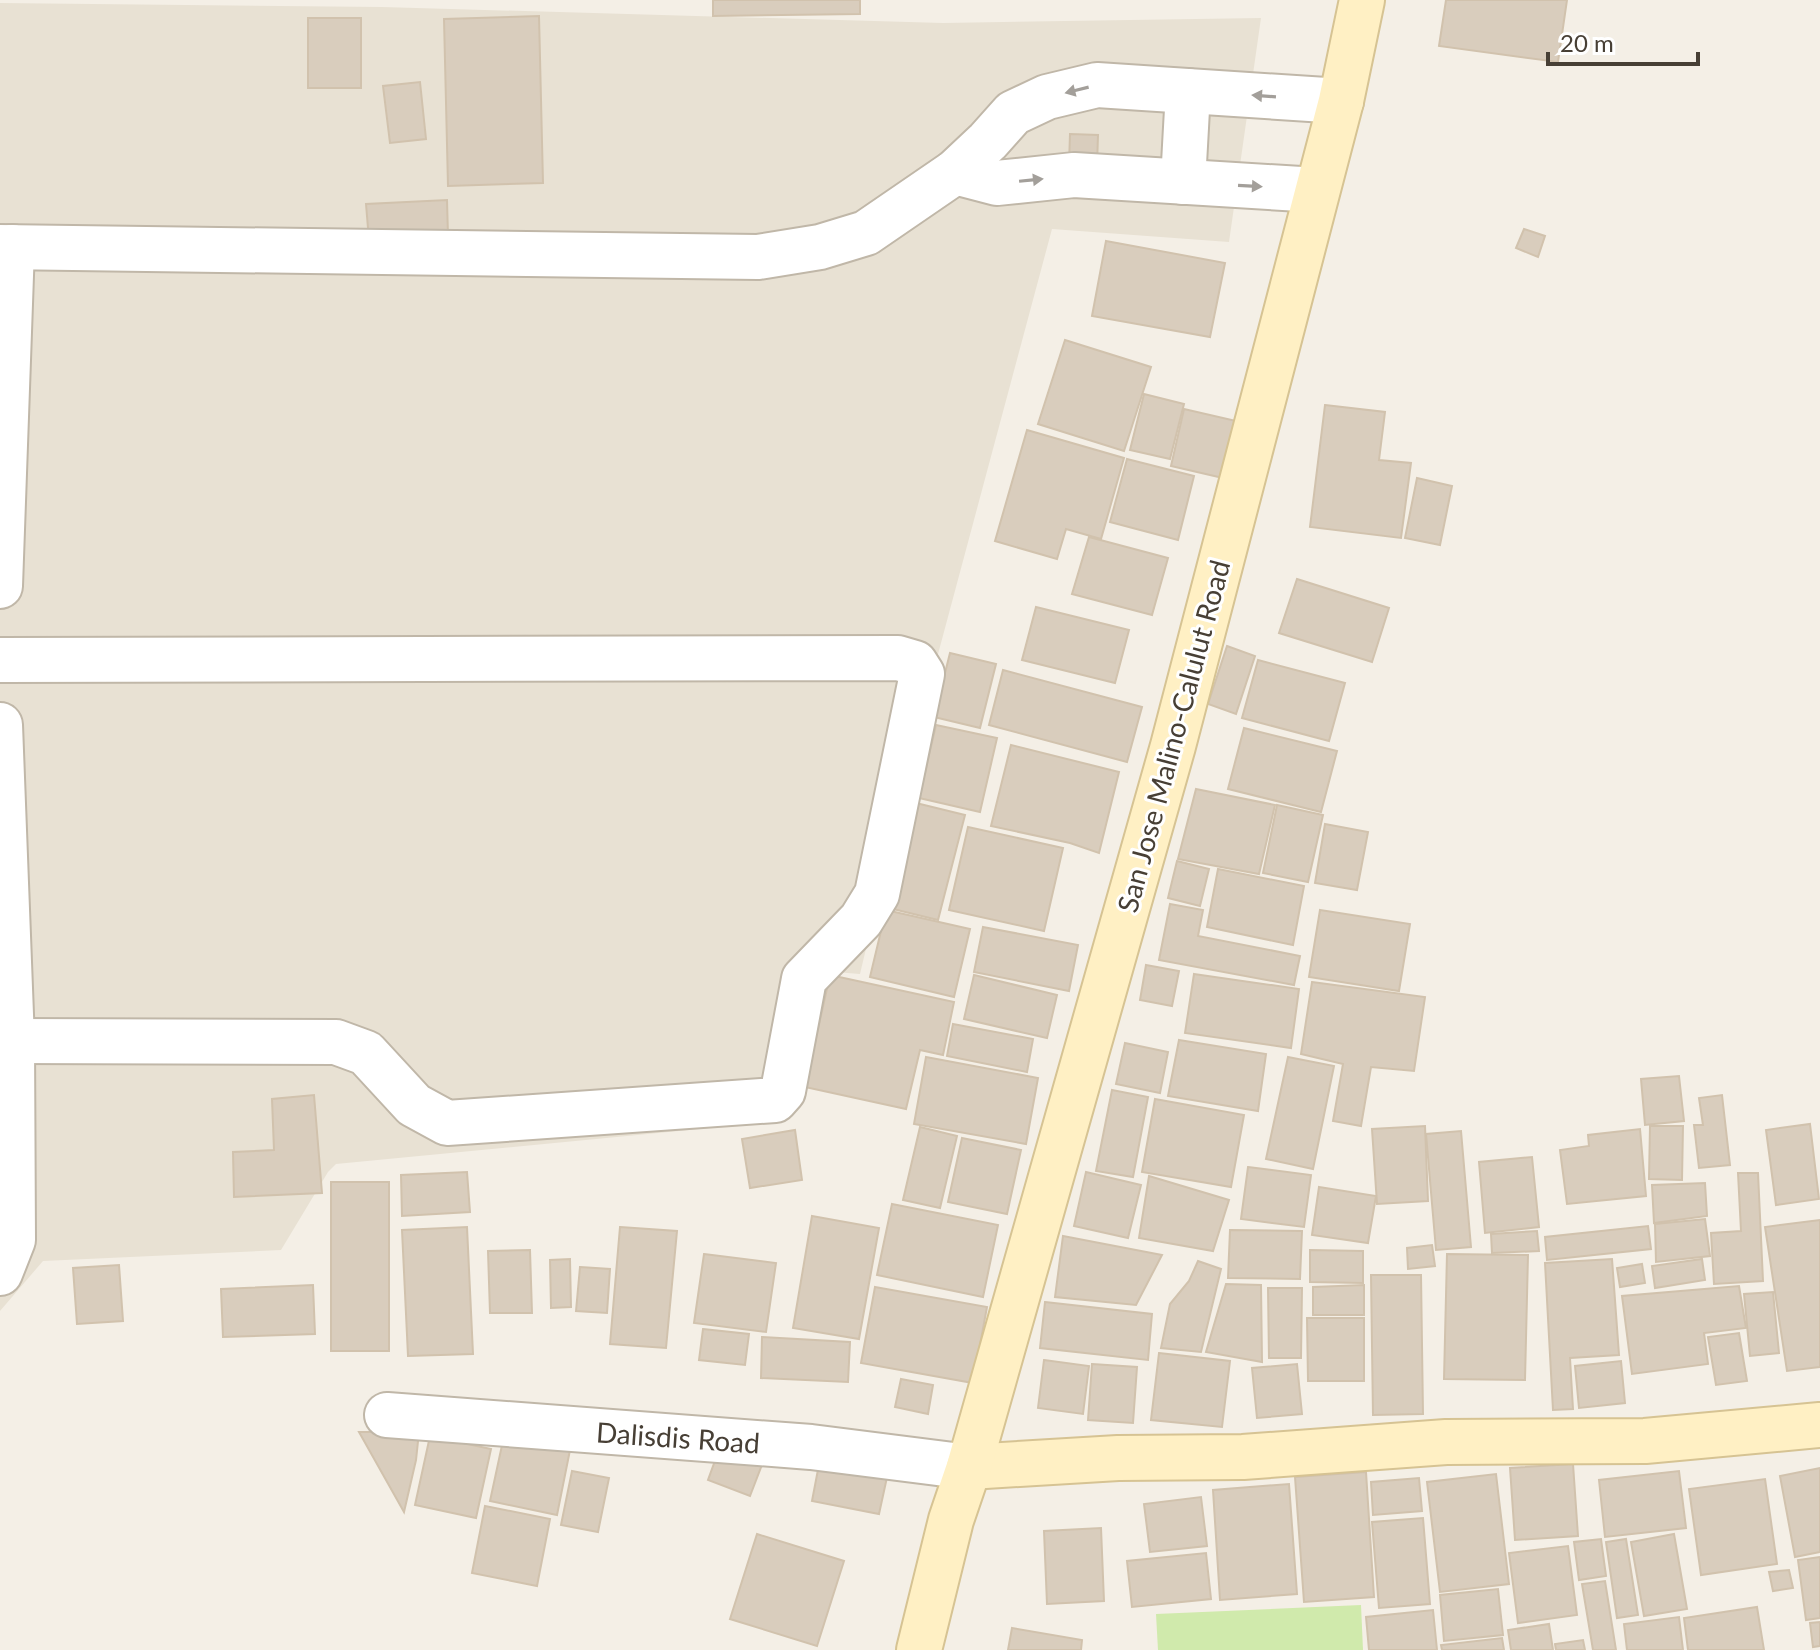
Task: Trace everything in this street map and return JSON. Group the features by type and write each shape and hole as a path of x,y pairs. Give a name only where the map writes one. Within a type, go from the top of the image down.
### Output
{"main road":[{"name":"San Jose Malino-Calulut Road","path":"919,1650 951,1520 969,1467 1173,746 1341,101 1362,0"},
{"path":"969,1467 1118,1458 1243,1457 1446,1442 1645,1441 1820,1425"}],"street":[{"path":"0,586 6,247 758,257 820,247 866,233 955,172 1013,113 1047,97 1097,85 1341,101"},
{"path":"1183,182 1188,91"},
{"path":"955,172 997,183 1074,175 1317,190"},
{"path":"0,660 898,658 915,663 922,674 877,894 861,920 804,979 783,1091 775,1100 447,1123 414,1105 366,1053 336,1042 12,1041"},
{"path":"0,725 12,1041 13,1240 0,1273"},
{"name":"Dalisdis Road","path":"387,1415 811,1447 969,1467"}],"shaded area":[{"path":"0,3 382,7 943,23 1261,18 1229,242 1052,229 919,725 860,974 823,971 809,979 783,1121 336,1164 328,1172 281,1250 43,1261 0,1311"}],"green space":[{"path":"1361,1605 1363,1650 1158,1650 1156,1614"}],"building":[{"path":"713,0 860,0 860,14 713,16"},
{"path":"1446,0 1567,0 1558,62 1439,46"},
{"path":"539,16 543,183 448,186 444,19"},
{"path":"308,18 361,18 361,88 308,88"},
{"path":"420,82 426,139 390,143 383,86"},
{"path":"1070,134 1098,135 1097,166 1069,165"},
{"path":"447,200 448,236 369,240 366,204"},
{"path":"1524,229 1545,236 1538,257 1516,248"},
{"path":"1106,241 1225,263 1210,337 1092,316"},
{"path":"1065,340 1151,367 1124,451 1038,424"},
{"path":"1144,394 1184,404 1170,459 1130,450"},
{"path":"1325,405 1385,412 1379,460 1411,463 1401,538 1310,527"},
{"path":"1184,409 1236,421 1223,478 1171,466"},
{"path":"1027,430 1124,458 1101,539 1066,529 1057,559 995,541"},
{"path":"1127,459 1194,476 1178,540 1110,522"},
{"path":"1417,478 1452,486 1440,545 1405,538"},
{"path":"1089,537 1168,558 1152,615 1072,594"},
{"path":"1297,579 1389,608 1372,662 1279,633"},
{"path":"1036,607 1129,630 1115,683 1022,660"},
{"path":"1227,646 1255,656 1236,714 1208,704"},
{"path":"950,653 996,664 980,728 934,717"},
{"path":"1258,660 1345,683 1329,741 1242,718"},
{"path":"1003,670 1142,707 1127,762 989,725"},
{"path":"936,725 997,738 980,812 919,798"},
{"path":"1244,728 1337,751 1321,812 1228,789"},
{"path":"1011,745 1119,772 1099,853 1070,843 991,826"},
{"path":"1196,789 1275,805 1259,874 1178,859"},
{"path":"916,803 965,815 938,920 889,908"},
{"path":"1277,805 1323,815 1308,882 1263,873"},
{"path":"1325,824 1368,832 1357,890 1315,883"},
{"path":"968,827 1063,848 1044,931 949,910"},
{"path":"1177,861 1209,869 1200,906 1168,898"},
{"path":"1218,869 1304,886 1293,945 1207,927"},
{"path":"1170,904 1203,910 1198,936 1300,956 1294,985 1159,960"},
{"path":"886,910 970,929 954,997 870,977"},
{"path":"1320,910 1410,924 1399,991 1309,977"},
{"path":"983,927 1078,945 1069,991 974,972"},
{"path":"1146,965 1179,971 1172,1006 1140,1000"},
{"path":"1194,974 1299,989 1291,1048 1185,1033"},
{"path":"830,975 954,1002 943,1055 920,1050 906,1109 805,1087"},
{"path":"974,975 1057,995 1047,1038 964,1019"},
{"path":"1312,982 1425,997 1414,1071 1371,1067 1361,1126 1333,1121 1343,1064 1301,1054"},
{"path":"953,1024 1033,1039 1027,1072 947,1056"},
{"path":"1179,1040 1266,1054 1258,1111 1168,1096"},
{"path":"1125,1043 1168,1052 1160,1093 1116,1084"},
{"path":"926,1057 1038,1078 1026,1144 914,1124"},
{"path":"1288,1057 1334,1066 1313,1169 1266,1159"},
{"path":"1679,1076 1684,1121 1645,1125 1641,1079"},
{"path":"1112,1090 1148,1097 1133,1177 1096,1171"},
{"path":"314,1095 322,1193 234,1197 233,1152 274,1150 272,1099"},
{"path":"1722,1095 1730,1165 1699,1168 1694,1125 1703,1125 1699,1098"},
{"path":"1155,1099 1244,1115 1231,1187 1142,1172"},
{"path":"1810,1124 1819,1199 1776,1205 1766,1130"},
{"path":"1425,1126 1428,1201 1377,1204 1372,1129"},
{"path":"1650,1126 1683,1126 1682,1180 1649,1179"},
{"path":"920,1127 957,1136 940,1208 903,1200"},
{"path":"1640,1129 1646,1196 1567,1204 1560,1150 1589,1146 1588,1135"},
{"path":"795,1130 802,1180 750,1188 742,1139"},
{"path":"1461,1131 1471,1247 1436,1250 1426,1134"},
{"path":"962,1138 1021,1150 1007,1214 948,1202"},
{"path":"1532,1157 1539,1227 1485,1233 1479,1162"},
{"path":"1248,1167 1311,1175 1304,1227 1241,1219"},
{"path":"467,1172 470,1212 402,1216 401,1175"},
{"path":"1086,1172 1141,1185 1128,1238 1074,1226"},
{"path":"1738,1173 1758,1173 1763,1281 1714,1284 1711,1233 1741,1231"},
{"path":"1149,1176 1229,1200 1213,1251 1139,1238"},
{"path":"331,1182 389,1182 389,1351 331,1351"},
{"path":"1705,1183 1707,1216 1654,1223 1652,1185"},
{"path":"1319,1187 1376,1196 1368,1243 1312,1235"},
{"path":"892,1204 998,1225 983,1297 877,1275"},
{"path":"812,1216 879,1228 859,1339 793,1328"},
{"path":"1705,1219 1710,1256 1656,1262 1655,1224"},
{"path":"1820,1220 1820,1367 1787,1371 1765,1227"},
{"path":"1648,1226 1651,1249 1547,1260 1545,1237"},
{"path":"467,1227 473,1354 408,1356 402,1230"},
{"path":"620,1227 677,1231 666,1348 610,1344"},
{"path":"1230,1230 1302,1231 1300,1279 1228,1278"},
{"path":"1537,1231 1539,1251 1492,1253 1491,1234"},
{"path":"1063,1236 1162,1255 1136,1305 1055,1297"},
{"path":"1432,1245 1435,1266 1408,1269 1407,1248"},
{"path":"530,1250 532,1313 490,1313 488,1251"},
{"path":"1310,1250 1363,1251 1363,1283 1310,1282"},
{"path":"704,1254 776,1263 766,1332 694,1323"},
{"path":"1447,1254 1528,1255 1525,1380 1444,1379"},
{"path":"570,1259 571,1307 551,1308 550,1260"},
{"path":"1612,1259 1619,1355 1570,1358 1573,1409 1553,1410 1545,1263"},
{"path":"1702,1259 1705,1280 1655,1288 1652,1266"},
{"path":"1198,1261 1221,1269 1201,1352 1161,1348 1170,1304 1189,1281"},
{"path":"1642,1264 1645,1283 1620,1287 1617,1268"},
{"path":"119,1265 123,1321 77,1324 73,1268"},
{"path":"580,1267 610,1269 607,1313 576,1311"},
{"path":"1371,1275 1421,1275 1423,1414 1373,1415"},
{"path":"1226,1284 1261,1285 1262,1362 1206,1352"},
{"path":"313,1285 315,1334 223,1337 221,1289"},
{"path":"1364,1285 1364,1315 1313,1315 1313,1287"},
{"path":"1739,1286 1746,1328 1704,1333 1708,1364 1632,1374 1622,1296"},
{"path":"875,1287 987,1307 973,1383 861,1363"},
{"path":"1268,1288 1302,1288 1301,1358 1269,1358"},
{"path":"1773,1292 1779,1353 1750,1356 1744,1294"},
{"path":"1045,1302 1152,1314 1148,1360 1040,1348"},
{"path":"1307,1318 1364,1318 1364,1381 1308,1381"},
{"path":"703,1329 749,1334 745,1365 699,1360"},
{"path":"1739,1333 1747,1381 1716,1385 1708,1337"},
{"path":"762,1337 850,1342 848,1382 761,1378"},
{"path":"1159,1353 1230,1361 1222,1427 1151,1420"},
{"path":"1044,1360 1089,1366 1083,1414 1038,1408"},
{"path":"1621,1361 1625,1403 1579,1408 1575,1366"},
{"path":"1092,1364 1137,1367 1133,1423 1088,1420"},
{"path":"1297,1364 1302,1414 1257,1418 1252,1368"},
{"path":"901,1379 933,1385 928,1414 895,1407"},
{"path":"359,1432 419,1432 404,1512"},
{"path":"430,1436 491,1449 476,1518 415,1505"},
{"path":"504,1436 570,1450 557,1515 490,1501"},
{"path":"720,1447 763,1462 750,1496 708,1480"},
{"path":"821,1454 889,1468 879,1514 812,1501"},
{"path":"1573,1464 1578,1536 1515,1540 1510,1468"},
{"path":"1820,1468 1820,1552 1795,1557 1780,1476"},
{"path":"572,1471 609,1478 598,1532 561,1525"},
{"path":"1679,1471 1686,1528 1605,1537 1599,1480"},
{"path":"1366,1472 1374,1597 1304,1602 1295,1477"},
{"path":"1496,1474 1509,1584 1440,1592 1427,1482"},
{"path":"1419,1478 1422,1511 1373,1515 1371,1482"},
{"path":"1765,1479 1777,1564 1701,1575 1689,1489"},
{"path":"1289,1484 1297,1594 1220,1600 1213,1490"},
{"path":"1201,1497 1207,1546 1150,1552 1144,1504"},
{"path":"485,1506 550,1519 537,1586 472,1573"},
{"path":"1423,1518 1430,1604 1379,1608 1372,1522"},
{"path":"1101,1528 1104,1601 1047,1604 1044,1531"},
{"path":"757,1534 844,1561 817,1646 730,1619"},
{"path":"1674,1534 1687,1609 1644,1616 1631,1542"},
{"path":"1601,1539 1606,1576 1579,1580 1574,1542"},
{"path":"1626,1539 1638,1615 1617,1618 1606,1542"},
{"path":"1568,1546 1577,1615 1518,1623 1509,1553"},
{"path":"1206,1553 1211,1599 1132,1607 1127,1561"},
{"path":"1820,1557 1820,1618 1806,1620 1798,1560"},
{"path":"1789,1570 1793,1588 1773,1591 1769,1572"},
{"path":"1605,1581 1616,1650 1593,1650 1582,1584"},
{"path":"1498,1589 1503,1635 1444,1641 1440,1595"},
{"path":"1757,1607 1764,1650 1688,1650 1684,1618"},
{"path":"1433,1610 1437,1650 1369,1650 1366,1617"},
{"path":"1679,1617 1683,1650 1627,1650 1624,1624"},
{"path":"1820,1622 1820,1646 1813,1647 1810,1623"},
{"path":"1549,1624 1553,1650 1511,1650 1508,1630"},
{"path":"1012,1628 1082,1640 1081,1650 1008,1650"},
{"path":"1502,1638 1504,1650 1442,1650 1441,1645"},
{"path":"1583,1640 1585,1650 1556,1650 1555,1644"}]}
